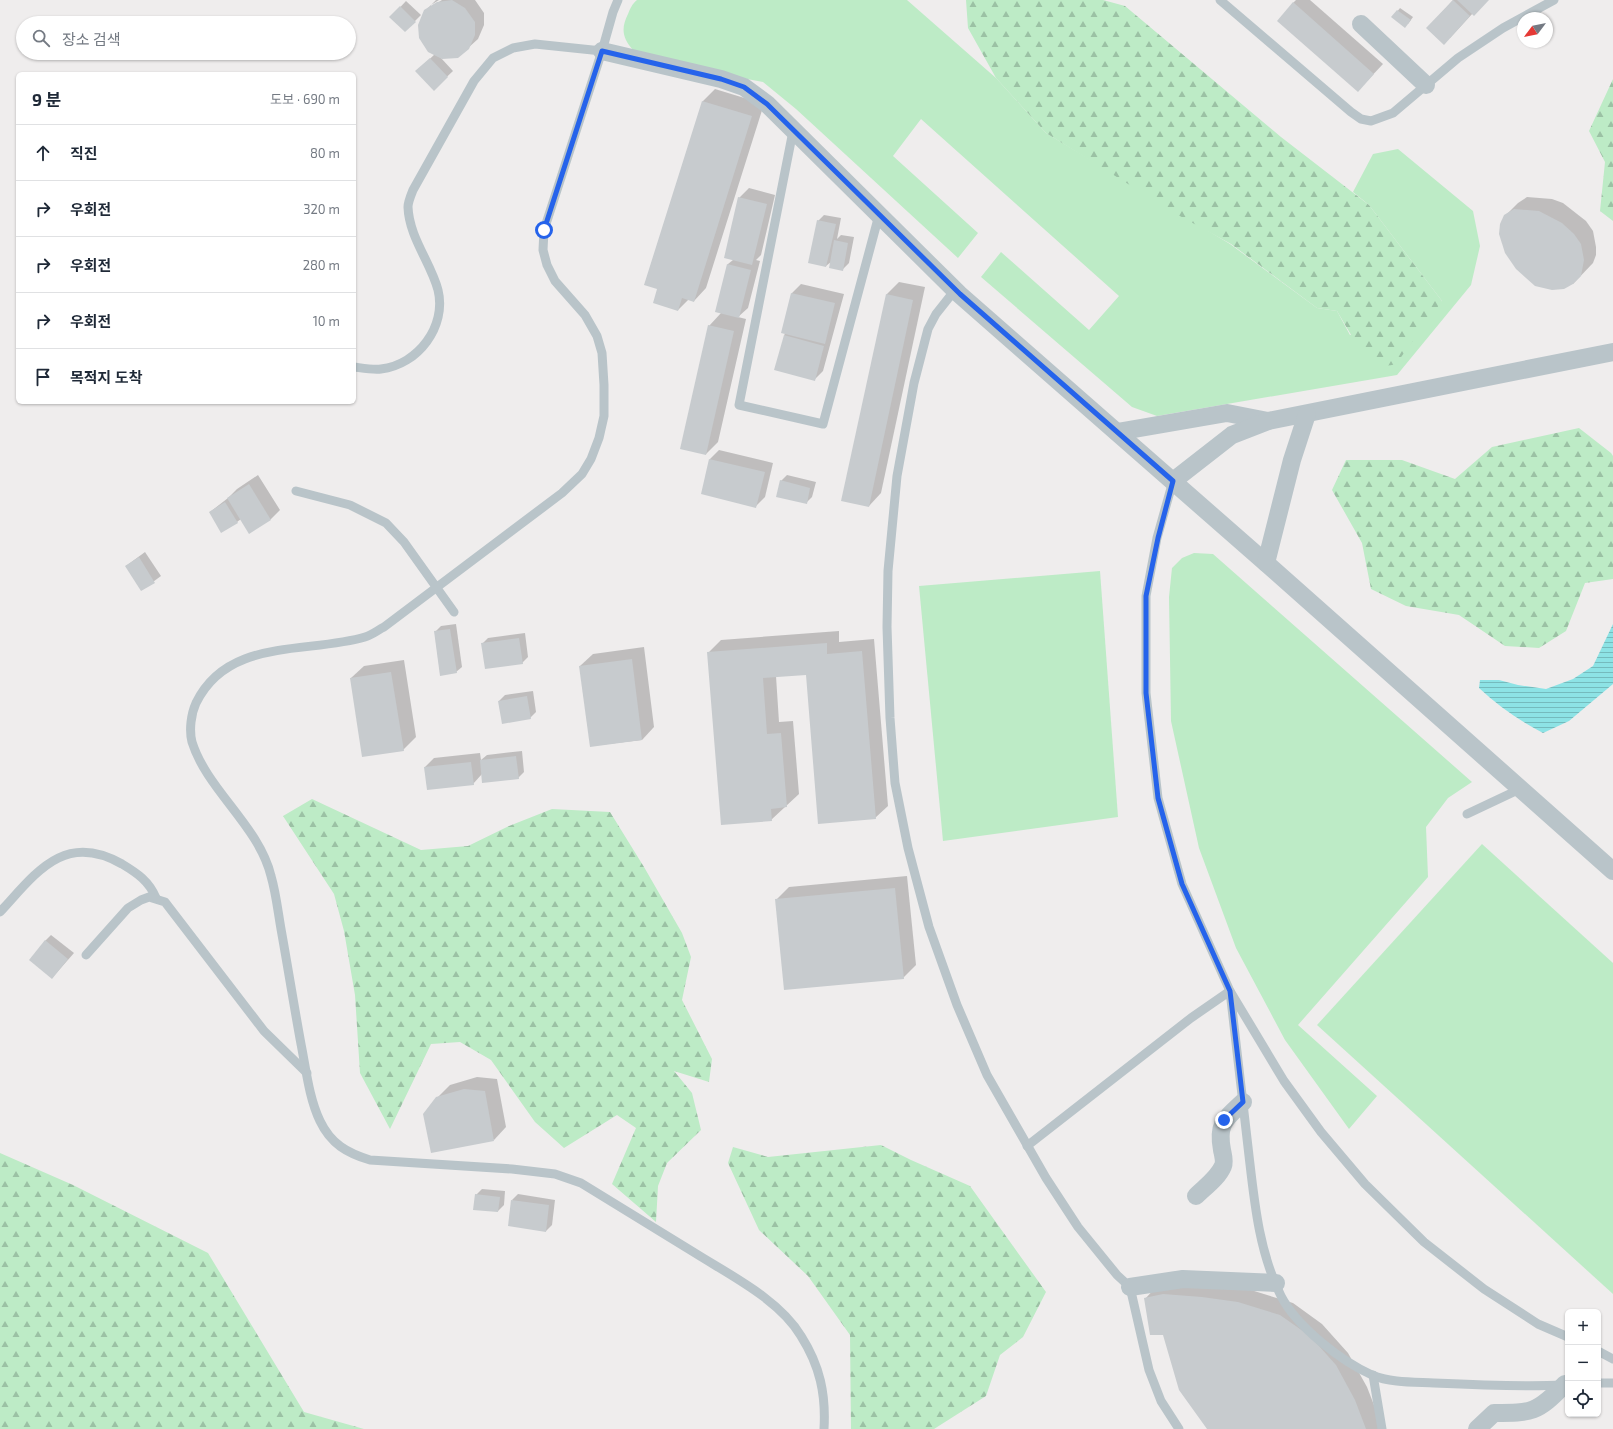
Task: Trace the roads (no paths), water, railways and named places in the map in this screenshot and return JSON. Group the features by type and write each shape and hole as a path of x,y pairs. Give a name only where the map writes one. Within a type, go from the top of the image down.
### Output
{"street":[{"path":"1361,24 1426,85"},
{"path":"602,51 721,79 744,87 767,104 955,290 1266,563 1613,872"},
{"path":"1173,481 1232,435 1268,421 1613,352"},
{"path":"1117,432 1227,413 1268,421"},
{"path":"1266,563 1292,460 1307,414"},
{"path":"1196,1196 1218,1175 1224,1162 1220,1137 1224,1120 1243,1102"},
{"path":"1130,1287 1183,1279 1276,1283"},
{"path":"1477,1429 1494,1413 1525,1413 1535,1410 1543,1405 1565,1385"}],"lane":[{"path":"618,0 544,230 544,250 547,266 555,281 585,315 597,336 602,353 604,416 600,438 591,459 582,474 562,493 438,588 384,627 366,637 257,654 239,662 218,676 206,687 196,703 191,718 192,740 200,761 257,843 271,874 307,1073 320,1121 338,1144 351,1154 370,1160 512,1169 555,1174 581,1183 743,1283 782,1312 801,1336 814,1361 823,1389 824,1429"},
{"path":"1220,0 1351,112 1361,119 1372,121 1393,113 1464,54 1503,28 1554,0"},
{"path":"356,367 381,369 403,362 420,351 434,332 439,308 438,290 411,226 408,206 413,190 474,81 493,58 513,48 534,44 602,51"},
{"path":"793,131 739,405 822,424 879,215"},
{"path":"955,290 936,314 928,329 914,383 897,476 888,571 887,627 890,718 895,783 908,848 929,927 957,1005 987,1075 1027,1146 1078,1227 1117,1275 1130,1287 1149,1370 1161,1401 1180,1429"},
{"path":"1173,481 1158,538 1146,596 1146,693 1158,798 1182,884 1230,991 1284,1081 1321,1132 1365,1184 1424,1242 1484,1289 1538,1324 1565,1336"},
{"path":"296,491 350,505 386,523 404,542 454,612"},
{"path":"1467,814 1520,789"},
{"path":"0,912 48,862 65,855 82,852 102,855 138,873 150,885 156,898"},
{"path":"86,955 134,904 150,897 165,902 264,1031 307,1073"},
{"path":"1027,1146 1190,1018 1230,991"},
{"path":"1230,991 1257,1222 1269,1266 1281,1297 1294,1316 1324,1344 1352,1364 1373,1375 1404,1382 1525,1386 1565,1384"},
{"path":"1601,1353 1613,1358"},
{"path":"1373,1375 1382,1429"},
{"path":"1601,1383 1613,1383"}],"water":[{"path":"1613,624 1613,684 1569,721 1543,733 1510,713 1479,688 1480,680 1499,680 1518,685 1546,689 1573,679 1593,666"}]}
